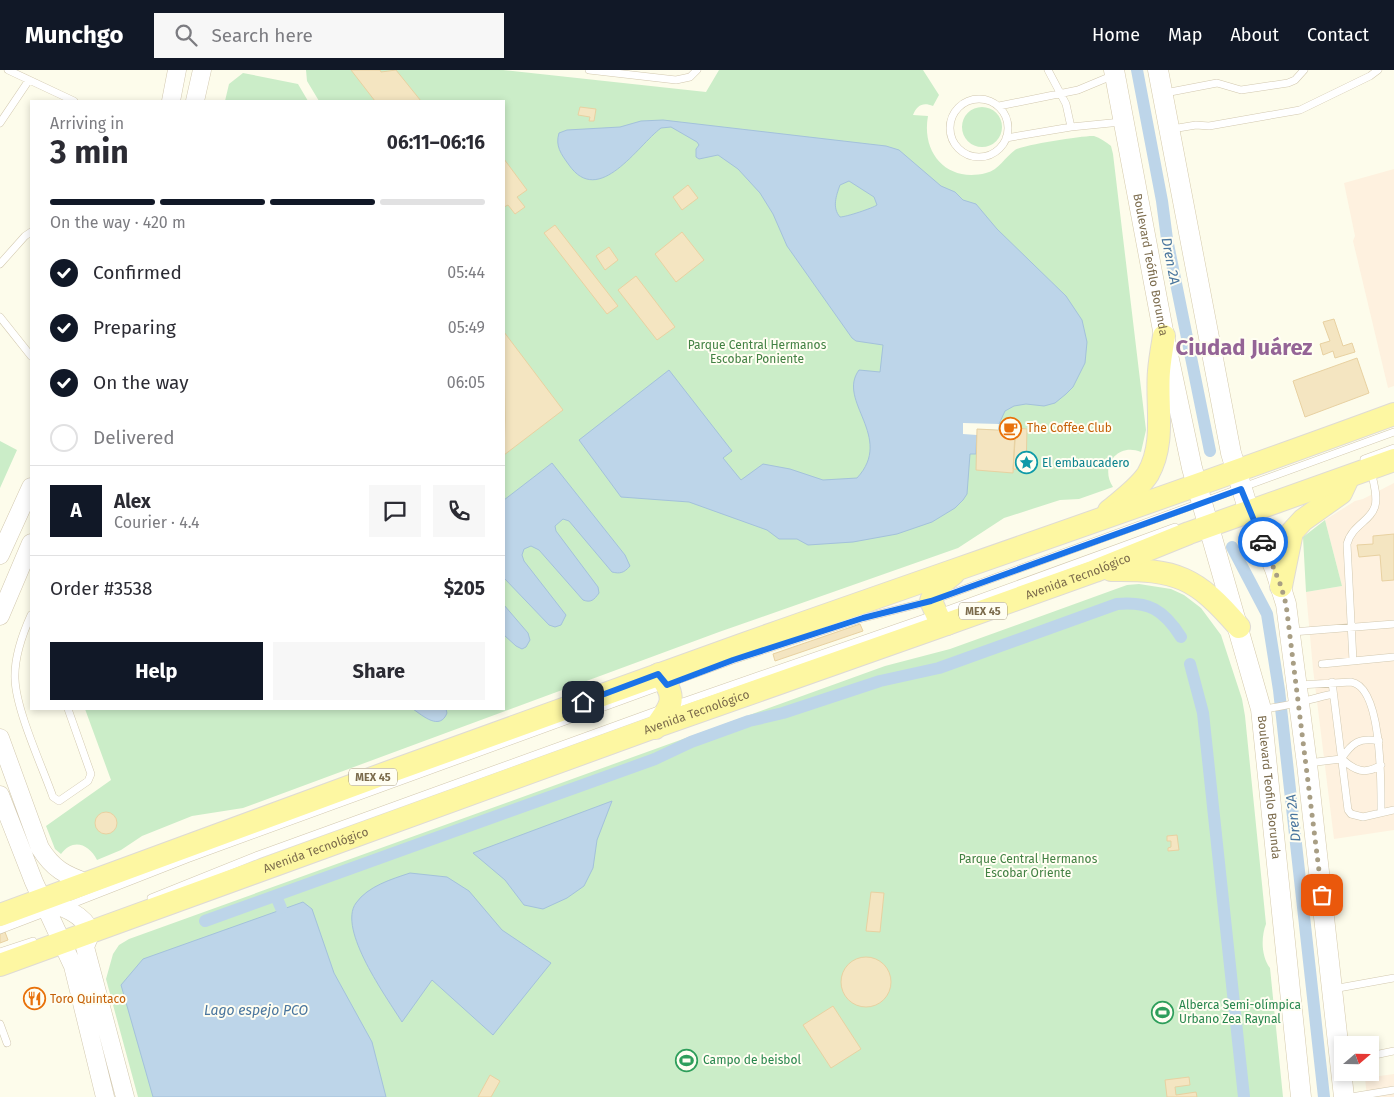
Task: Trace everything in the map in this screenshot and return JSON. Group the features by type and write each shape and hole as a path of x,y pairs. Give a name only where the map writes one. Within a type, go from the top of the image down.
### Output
{"main road":[{"path":"1158,70 1231,453 1242,496 1281,586 1290,632 1296,698 1307,764 1338,1036"},
{"name":"Boulevard Teófilo Borunda","path":"1114,72 1164,336 1205,509"},
{"path":"1096,521 1148,475 1154,461 1158,446 1159,372 1164,336"},
{"name":"Avenida Tecnológico","path":"0,915 51,906 88,883 307,801 665,689 907,586 956,571 1096,521 1205,509 1242,496 1394,414"},
{"name":"Avenida Tecnológico","path":"0,965 54,936 655,728 938,613 1095,570 1205,509 1242,496 1394,460"},
{"path":"1281,586 1292,532 1303,520 1341,493 1359,469"},
{"name":"Boulevard Teofilo Borunda","path":"1205,509 1239,627 1266,709 1301,1097"},
{"path":"1095,570 1166,572 1183,578 1219,604 1239,627"},
{"path":"938,613 936,588 956,571"},
{"path":"655,728 665,689"},
{"path":"1343,1081 1344,1097"}],"street":[{"path":"171,100 178,70"},
{"path":"195,100 202,70"},
{"path":"0,555 30,489"},
{"path":"0,616 30,545"},
{"path":"0,738 40,848 49,863 67,876 88,883"},
{"path":"0,796 51,906 54,936 73,966 105,1097"},
{"path":"51,906 88,925 85,947 125,1097"}],"lane":[{"path":"8,70 72,100"},
{"path":"589,70 676,80 690,77 697,70"},
{"path":"1048,70 1066,104 1070,127"},
{"path":"1162,93 1217,83 1241,90 1288,84 1295,80 1304,70"},
{"path":"1169,130 1196,125 1210,126 1300,110 1370,76 1378,70"},
{"path":"999,106 1007,121 1006,138 994,152 978,156 961,150 951,135 952,117 964,103 982,99 999,106 1078,90 1114,72"},
{"path":"0,122 29,80"},
{"path":"1006,138 1070,127 1123,121"},
{"path":"0,264 30,233"},
{"path":"0,317 30,355"},
{"path":"1242,496 1394,432"},
{"path":"1353,661 1347,544 1353,530 1372,512 1376,505 1359,469 1394,448"},
{"path":"141,902 733,660 863,618 938,613 1205,509"},
{"path":"0,930 51,906 187,860 665,689 938,613 1185,523"},
{"path":"30,617 23,633 17,658 15,679 18,700 53,797 59,802 88,781 91,774 68,710"},
{"path":"1290,632 1394,624"},
{"path":"1322,664 1394,657"},
{"path":"1266,709 1332,682 1351,682 1362,686 1369,702 1379,741 1382,813"},
{"path":"1332,682 1348,810 1351,814 1363,817 1394,810"},
{"path":"1296,698 1312,698 1333,694"},
{"path":"1342,759 1350,745 1364,740 1379,741"},
{"path":"1307,764 1342,759"},
{"path":"1342,759 1353,769 1360,771 1368,771 1381,765"},
{"path":"0,952 54,936"},
{"path":"1333,989 1394,978"},
{"path":"0,1024 7,1043"},
{"path":"1379,1054 1394,1052"},
{"path":"1351,1097 1394,1090"}],"shaded area":[{"path":"1394,169 1394,386 1388,388 1353,241 1355,236 1344,183"},
{"path":"1394,483 1394,830 1334,839 1313,669 1306,592 1342,586 1325,520 1355,501 1363,499"},
{"path":"1394,1074 1394,1097 1367,1097 1365,1081 1379,1081 1379,1076"}],"green space":[{"name":"Parque Central Hermanos Escobar Poniente","path":"306,70 503,70 706,92 719,70 923,70 939,95 933,106 921,105 913,115 928,116 927,130 933,153 940,163 960,174 972,175 991,171 1011,153 1020,148 1094,136 1111,146 1113,154 1146,430 1141,452 1125,450 1113,458 1108,471 1113,487 1079,499 1060,500 1004,518 958,548 719,632 243,808 192,816 142,836 121,850 97,860 90,850 80,845 71,846 61,854 55,849 46,826 111,780 85,710 505,710 505,100 318,100 307,81"},
{"path":"243,73 298,84 307,100 225,100 229,84"},
{"path":"986,107 993,110 999,116 1002,127 1001,135 993,144 986,147 978,147 971,144 963,135 962,123 965,116 974,108"},
{"path":"0,441 17,450 0,488"},
{"path":"1325,520 1342,586 1306,592 1303,537"},
{"name":"Parque Central Hermanos Escobar Oriente","path":"1139,584 1171,589 1184,595 1201,608 1221,635 1242,699 1266,924 1263,946 1265,958 1270,968 1283,1097 138,1097 106,979 113,954 119,945 129,939 885,666 950,649 1127,585"}],"water":[{"path":"663,120 886,146 899,150 941,186 955,192 963,200 976,204 997,229 1066,296 1082,320 1087,342 1085,363 1073,387 1055,403 1044,406 1026,404 1014,406 1005,411 998,430 977,429 976,454 970,454 967,494 963,500 955,508 932,522 897,534 853,542 808,545 797,539 779,539 767,530 689,502 621,497 579,440 669,370 732,451 723,458 741,480 763,464 790,469 823,480 857,478 867,463 870,448 864,420 854,394 854,382 859,370 880,372 883,345 856,341 852,338 787,246 773,214 760,193 738,169 718,155 699,159 696,157 696,149 699,145 697,142 671,127 661,128 618,169 605,177 593,180 581,176 569,165 560,150 558,142 559,133 567,130 620,127 641,121","holes":["849,181 874,197 877,205 848,216 840,217 836,210 836,198 840,185"]},
{"path":"552,463 625,555 630,566 622,572 612,572 569,521 563,519 555,526 556,531 598,587 599,593 590,601 583,600 539,550 531,546 524,549 522,555 524,561 566,615 561,625 555,627 549,625 505,579 505,499"},
{"path":"505,606 528,633 530,640 526,647 522,649 505,636"},
{"path":"414,710 446,710 447,713 440,721 426,718"},
{"path":"612,801 597,840 593,868 584,886 567,898 543,909 524,905 505,880 473,853"},
{"path":"410,873 447,877 469,891 502,930 551,963 493,1035 432,980 402,1022 366,963 353,929 352,915 356,903 374,888"},
{"name":"Lago espejo PCO","path":"303,902 312,909 334,973 372,1042 386,1097 153,1097 121,985 143,959"}],"pier":[{"path":"963,423 999,424 998,430 977,429 977,435 963,434"}],"building":[{"path":"351,70 380,70 381,72 396,70 420,100 374,100"},
{"path":"580,107 596,109 594,121 589,121 590,117 578,115"},
{"path":"505,160 527,190 517,197 525,207 515,214 508,205 505,206"},
{"path":"688,185 698,198 682,210 673,197"},
{"path":"555,225 618,306 607,314 544,233"},
{"path":"682,232 704,260 676,282 655,254"},
{"path":"609,247 618,260 605,270 596,256"},
{"path":"636,276 675,327 657,340 618,290"},
{"path":"1334,319 1343,346 1352,343 1355,352 1335,358 1333,351 1323,355 1320,344 1330,341 1323,322"},
{"path":"505,333 563,410 505,454"},
{"path":"1357,358 1369,393 1305,417 1293,381"},
{"path":"1016,428 1027,429 1026,470 1013,469"},
{"path":"977,429 1015,431 1013,473 976,470"},
{"path":"1394,534 1394,580 1382,581 1380,555 1359,557 1357,545 1373,544 1373,536"},
{"path":"860,624 863,631 775,661 773,654"},
{"path":"106,812 114,815 117,823 114,831 106,834 98,831 95,823 98,815"},
{"path":"1177,835 1179,850 1168,851 1168,848 1171,847 1171,841 1167,841 1167,836"},
{"path":"871,892 884,893 880,932 866,931"},
{"path":"5,932 8,940 0,943 0,934"},
{"path":"866,957 875,959 886,968 891,982 889,991 880,1002 866,1007 857,1005 846,996 841,982 843,973 852,962"},
{"path":"833,1006 861,1049 831,1068 803,1025"},
{"path":"490,1075 500,1081 491,1097 478,1097"},
{"path":"1189,1077 1190,1085 1175,1087 1176,1095 1196,1092 1197,1097 1167,1097 1165,1080"}],"waterway":[{"name":"Dren 2A","path":"1137,70 1162,201 1167,239 1210,451"},
{"name":"Dren 2A","path":"1232,547 1267,614 1279,690 1324,1097"},
{"path":"205,921 655,759 691,742 749,721 783,713 880,681 939,668 1117,604 1138,604 1155,609 1168,620 1181,637"},
{"path":"1190,664 1203,713 1244,1097"},
{"path":"276,896 281,908"}],"way so far":[{"path":"1263,542 1275,569 1286,604 1322,895"}],"place":[{"name":"The Coffee Club","path":"1011,428"},
{"name":"El embaucadero","path":"1026,463"},
{"name":"Toro Quintaco","path":"34,999"},
{"name":"Alberca Semi-olímpica Urbano Zea Raynal","path":"1163,1012"},
{"name":"Campo de beisbol","path":"687,1060"}],"district":[{"name":"Ciudad Juárez","path":"1244,347"}],"route":[{"path":"583,702 658,674 667,685 733,660 806,638 863,618 913,607 1241,489 1263,542"}]}
